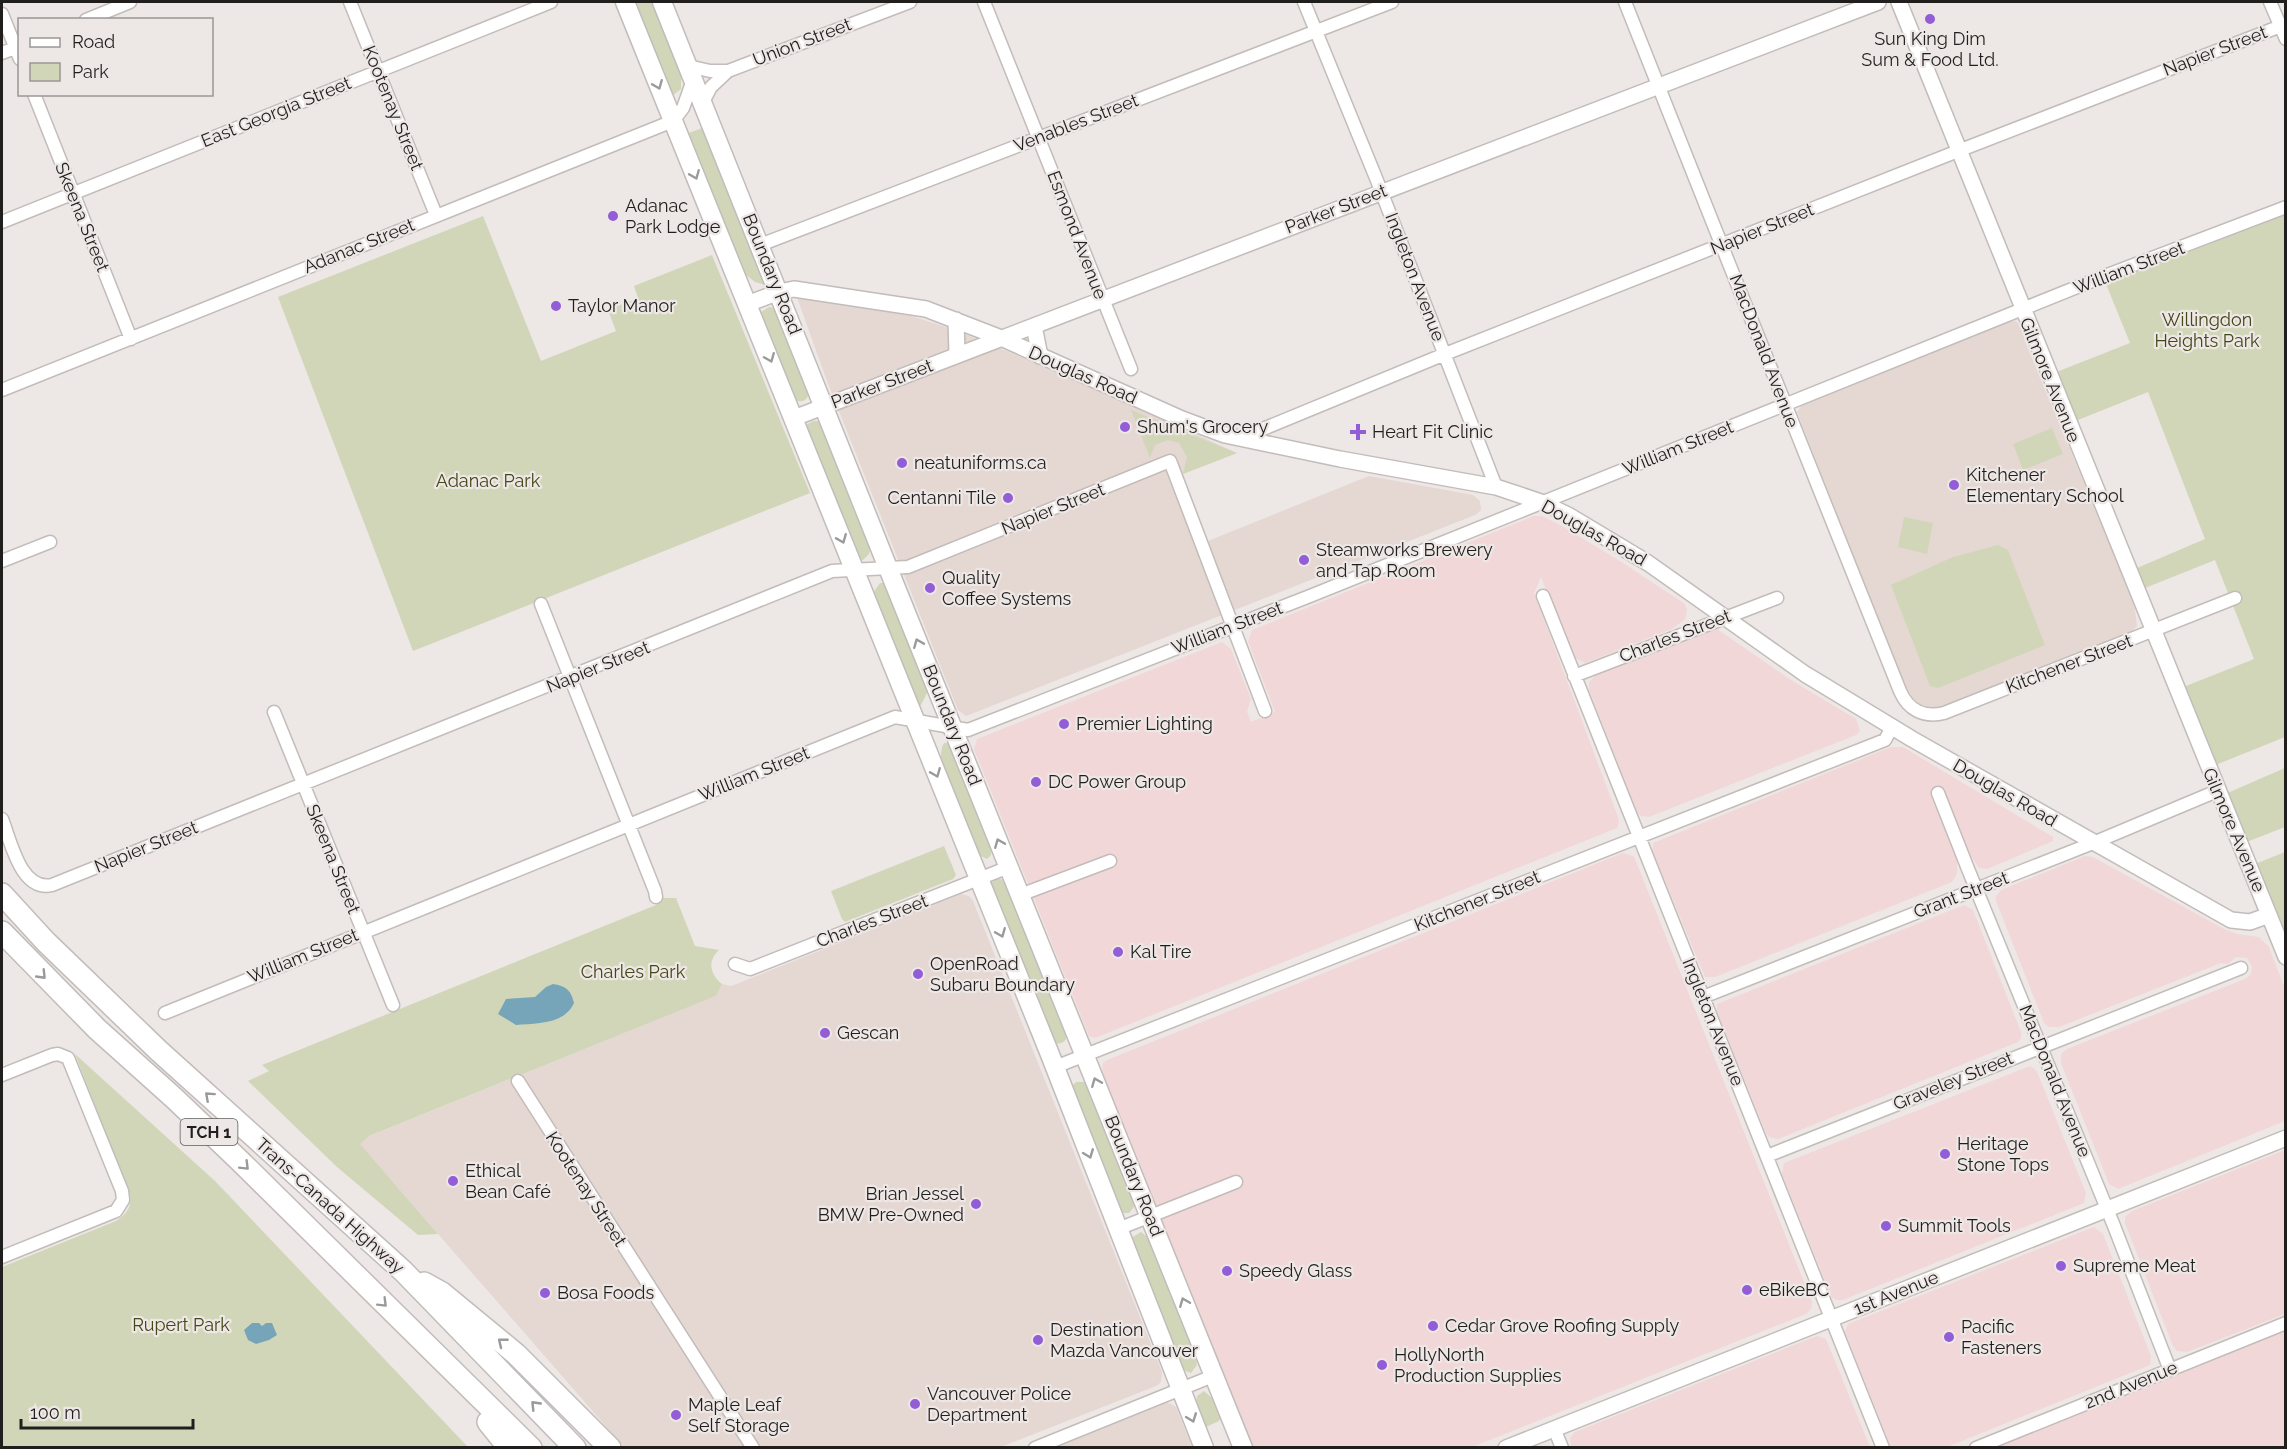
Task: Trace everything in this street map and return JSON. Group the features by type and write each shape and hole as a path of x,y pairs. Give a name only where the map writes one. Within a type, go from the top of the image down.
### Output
{"highway":[{"name":"Trans-Canada Highway","path":"2,894 46,942 159,1051 403,1271 574,1448"},
{"name":"Trans-Canada Highway","path":"2,932 75,1008 199,1122 531,1448"},
{"path":"403,1271 442,1293 516,1354 610,1448"},
{"path":"414,1334 509,1448"}],"main road":[{"name":"Boundary Road","path":"625,2 1055,1067 1204,1448"},
{"name":"Boundary Road","path":"662,2 1243,1448"}],"street":[{"path":"91,18 130,2"},
{"name":"Kootenay Street","path":"350,2 436,215"},
{"name":"East Georgia Street","path":"2,222 551,2"},
{"name":"Union Street","path":"691,72 728,71 910,2"},
{"name":"Esmond Avenue","path":"984,2 1131,369"},
{"name":"Ingleton Avenue","path":"1304,2 1381,191 1496,487"},
{"name":"Venables Street","path":"760,245 1392,2"},
{"name":"MacDonald Avenue","path":"1625,2 1784,405 1905,700"},
{"name":"Parker Street","path":"794,418 1878,2"},
{"name":"Gilmore Avenue","path":"1899,2 2286,957"},
{"path":"2270,2 2283,25 2286,39"},
{"path":"2,14 18,51 2,53"},
{"name":"Napier Street","path":"1241,438 1445,354 2283,25"},
{"name":"Union Street","path":"703,102 711,87 728,71"},
{"path":"673,121 686,102 691,72"},
{"name":"Skeena Street","path":"35,96 131,339"},
{"name":"Adanac Street","path":"2,390 673,121"},
{"name":"William Street","path":"165,1012 896,717 968,730 2102,277 2286,207"},
{"name":"Douglas Road","path":"747,304 794,289 926,309 1001,338 1182,419 1241,438 1340,459 1496,487 1541,502 1568,514 1648,563 1804,674 2093,843 2231,920 2250,922 2268,915"},
{"path":"956,320 957,354"},
{"path":"1034,326 1040,357"},
{"name":"Napier Street","path":"2,819 29,880 41,886 52,885 832,571 908,567 1170,461 1233,626"},
{"path":"2,561 50,542"},
{"name":"Ingleton Avenue","path":"1543,596 1883,1448"},
{"name":"Charles Street","path":"1574,675 1777,598"},
{"name":"Kitchener Street","path":"1905,700 1920,713 1932,715 1944,713 2235,598"},
{"path":"540,604 656,897"},
{"path":"1233,626 1265,711"},
{"name":"Skeena Street","path":"274,712 393,1005"},
{"name":"Kitchener Street","path":"1055,1067 1885,740 1893,727"},
{"name":"Grant Street","path":"1703,997 2093,843 2217,791"},
{"name":"MacDonald Avenue","path":"1938,793 2108,1209 2170,1370"},
{"path":"1020,895 1110,861"},
{"name":"Charles Street","path":"735,964 750,969 1009,867"},
{"name":"Graveley Street","path":"1767,1156 2241,968"},
{"path":"2,1075 52,1055 63,1055 71,1062 122,1191 123,1200 116,1211 2,1257"},
{"name":"Kootenay Street","path":"518,1081 753,1448"},
{"name":"1st Avenue","path":"1506,1448 2286,1138"},
{"path":"1118,1229 1236,1182"},
{"name":"2nd Avenue","path":"1976,1448 2286,1323"},
{"path":"1035,1448 1213,1376"},
{"path":"1554,1428 1562,1448"}],"shaded area":[{"path":"794,289 867,302 949,328 1066,375 1237,453 1183,474 1208,541 1369,476 1473,495 1480,501 1481,510 1475,515 966,716 958,710 827,381"},
{"name":"Kitchener Elementary School","path":"2016,321 2023,330 2024,339 2134,603 2137,626 2131,632 1942,707 1926,708 1913,701 1907,692 1797,412 1802,405"},
{"path":"1534,516 1542,516 1562,526 1620,561 1685,604 1687,610 1685,619 1672,629 1585,663 1571,656 1541,577 1534,593 1618,817 1617,828 1095,1038 1089,1036 974,749 977,739 1222,642 1231,649 1251,699 1247,712 1251,722 1275,712 1248,641 1252,630"},
{"path":"1717,629 1791,680 1856,719 1860,731 1856,735 1649,817 1641,816 1637,812 1589,690 1589,682 1597,674 1673,641 1688,639"},
{"path":"1891,747 1903,747 2053,837 2053,841 1987,869 1979,868 1964,845 1940,786 1931,790 1957,857 1957,874 1952,882 1715,977 1705,977 1653,852 1653,843"},
{"path":"1623,853 1635,859 1812,1302 1811,1309 1806,1314 1472,1447 1253,1447 1102,1071 1103,1063"},
{"path":"2085,856 2093,857 2224,929 2237,934 2259,937 2269,947 2285,989 2285,1121 2118,1189 2109,1184 2061,1063 2061,1054 2067,1049 2245,979 2251,974 2252,967 2247,958 2236,957 2228,964 2221,963 2059,1027 2049,1027 2044,1023 1996,896 2001,890"},
{"path":"961,894 969,896 973,901 1162,1372 1161,1382 1156,1386 1001,1447 624,1447 357,1141 716,996 722,984 731,986 739,983"},
{"path":"1964,905 1973,910 2021,1032 2018,1042 1778,1139 1769,1137 1717,1012 1717,1004"},
{"path":"2030,1066 2038,1074 2086,1193 2084,1203 1843,1300 1832,1298 1782,1174 1784,1163"},
{"path":"2285,1150 2285,1314 2187,1352 2177,1351 2173,1346 2125,1223 2125,1217 2132,1211"},
{"path":"2094,1227 2103,1234 2151,1356 2150,1365 1947,1447 1891,1447 1845,1332 1848,1324"},
{"path":"2285,1329 2285,1447 1991,1448"},
{"path":"1817,1336 1826,1339 1870,1447 1571,1447 1570,1438 1575,1432"},
{"path":"1167,1402 1176,1407 1192,1447 1054,1448"}],"green space":[{"path":"633,2 654,2 681,70 681,89 672,96"},
{"path":"705,127 766,285 755,282 741,271 686,134"},
{"name":"Willingdon Heights Park","path":"2285,215 2285,737 2213,766 2181,688 2254,659 2215,560 2145,588 2137,568 2205,539 2148,392 2073,422 2054,373 2130,343 2106,284"},
{"name":"Adanac Park","path":"483,216 541,361 616,331 608,310 638,298 634,286 712,255 810,493 413,651 278,297"},
{"path":"769,307 778,312 810,391 803,401 791,398 759,318 761,312"},
{"path":"1131,410 1237,453 1183,474 1187,457 1179,443 1168,440 1155,445 1150,458"},
{"path":"819,421 823,425 871,545 869,554 863,560 858,559 805,431 806,425"},
{"path":"2052,428 2063,454 2023,470 2013,444"},
{"path":"1904,517 1933,523 1927,554 1898,547"},
{"path":"1998,545 2008,550 2045,645 1938,688 1930,686 1891,585 1953,557"},
{"path":"880,583 885,583 926,682 927,693 921,705 916,705 873,593"},
{"path":"944,743 950,743 991,845 991,855 987,859 979,855 973,847 950,795 942,765 941,753"},
{"path":"2285,768 2285,827 2244,843 2225,794"},
{"path":"944,846 956,875 953,879 845,922 842,919 831,891"},
{"path":"2285,852 2285,933 2255,864"},
{"path":"996,878 1001,879 1008,886 1066,1032 1066,1039 1061,1043 1051,1042 990,885"},
{"name":"Charles Park","path":"663,898 676,898 695,946 719,950 712,963 713,972 722,984 716,996 369,1136 360,1144 438,1234 418,1235 337,1167 248,1081 269,1071 262,1065 656,905"},
{"name":"Rupert Park","path":"75,1054 215,1181 468,1447 2,1448 2,1267 116,1221 125,1213 130,1204 130,1195"},
{"path":"1076,1082 1084,1082 1089,1088 1134,1202 1134,1207 1129,1213 1121,1213 1071,1087"},
{"path":"1141,1232 1149,1238 1196,1357 1197,1365 1191,1373 1183,1370 1131,1238"},
{"path":"1204,1391 1213,1399 1221,1417 1219,1421 1206,1427 1203,1425 1196,1403 1197,1396"}],"water":[{"path":"553,984 567,989 574,1003 564,1015 557,1019 516,1025 498,1014 506,999 535,997"},
{"path":"252,1323 259,1323 262,1326 272,1323 277,1335 256,1344 248,1340 244,1330"}],"place":[{"name":"Sun King Dim Sum & Food Ltd.","path":"1930,19"},
{"name":"Adanac Park Lodge","path":"613,216"},
{"name":"Taylor Manor","path":"556,306"},
{"name":"Shum's Grocery","path":"1125,427"},
{"name":"Heart Fit Clinic","path":"1358,432"},
{"name":"neatuniforms.ca","path":"902,463"},
{"name":"Kitchener Elementary School","path":"1954,485"},
{"name":"Centanni Tile","path":"1008,498"},
{"name":"Steamworks Brewery and Tap Room","path":"1304,560"},
{"name":"Quality Coffee Systems","path":"930,588"},
{"name":"Premier Lighting","path":"1064,724"},
{"name":"DC Power Group","path":"1036,782"},
{"name":"Kal Tire","path":"1118,952"},
{"name":"OpenRoad Subaru Boundary","path":"918,974"},
{"name":"Gescan","path":"825,1033"},
{"name":"Heritage Stone Tops","path":"1945,1154"},
{"name":"Ethical Bean Café","path":"453,1181"},
{"name":"Brian Jessel BMW Pre-Owned","path":"976,1204"},
{"name":"Summit Tools","path":"1886,1226"},
{"name":"Supreme Meat","path":"2061,1266"},
{"name":"Speedy Glass","path":"1227,1271"},
{"name":"eBikeBC","path":"1747,1290"},
{"name":"Bosa Foods","path":"545,1293"},
{"name":"Cedar Grove Roofing Supply","path":"1433,1326"},
{"name":"Pacific Fasteners","path":"1949,1337"},
{"name":"Destination Mazda Vancouver","path":"1038,1340"},
{"name":"HollyNorth Production Supplies","path":"1382,1365"},
{"name":"Vancouver Police Department","path":"915,1404"},
{"name":"Maple Leaf Self Storage","path":"676,1415"}]}
